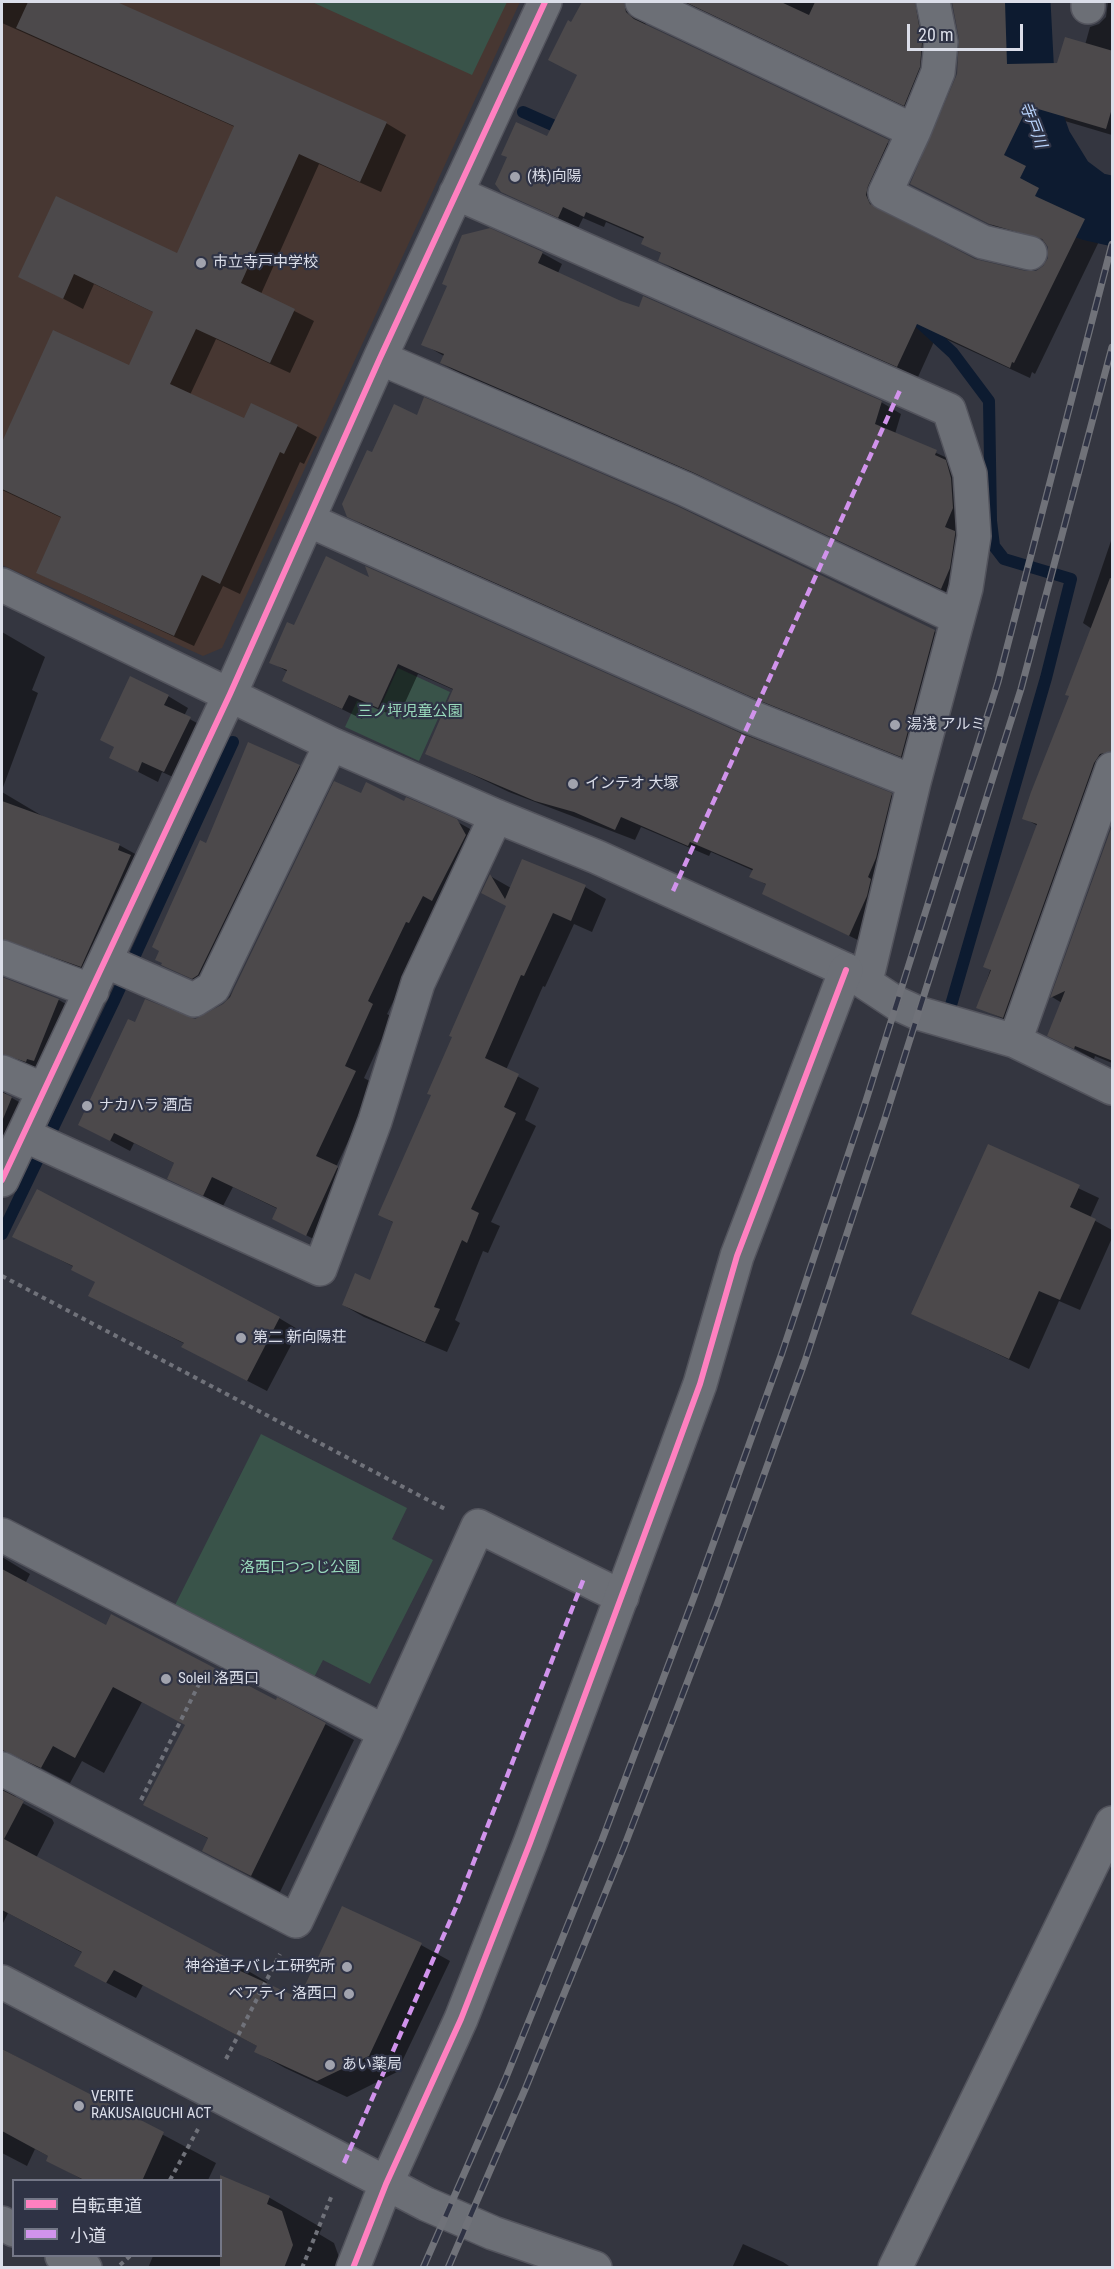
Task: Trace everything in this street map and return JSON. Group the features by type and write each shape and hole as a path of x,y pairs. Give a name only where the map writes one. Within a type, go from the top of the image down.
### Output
{"street":[{"path":"2,1180 230,694 381,357 545,2"},
{"path":"642,2 915,131"},
{"path":"933,2 941,42 938,72 915,131 885,193 982,242 1030,253"},
{"path":"353,2268 386,2184 460,2019 700,1384 737,1256 856,976 914,782 958,618 974,536 970,474 949,410 456,193"},
{"path":"381,357 685,489 958,618"},
{"path":"308,520 751,717 914,782"},
{"path":"2,585 331,744 597,857 856,976 896,1003 918,1013 1015,1041 1113,1088"},
{"path":"105,961 194,1000 213,988 331,744"},
{"path":"1015,1041 1113,769"},
{"path":"24,1135 320,1269 375,1121 418,982 496,816"},
{"path":"2,957 92,991"},
{"path":"2,1072 44,1090"},
{"path":"2,1769 296,1921 478,1526 621,1597"},
{"path":"2,1535 385,1732"},
{"path":"894,2268 1113,1823"},
{"path":"2,1982 386,2184 493,2233 595,2268"},
{"path":"64,2257 85,2268"}],"path":[{"path":"2,1276 478,1526"},
{"path":"124,1833 218,1647"},
{"path":"224,2064 296,1921"},
{"path":"171,2179 198,2129"},
{"path":"302,2268 344,2163"},
{"path":"315,2238 320,2241"},
{"path":"117,2268 129,2257"}],"shaded area":[{"name":"市立寺戸中学校","path":"2,2 520,2 222,648 203,656 2,565"}],"green space":[{"path":"312,2 507,2 472,75"},
{"name":"三ノ坪児童公園","path":"398,668 450,692 419,761 345,727 357,701 379,710"},
{"name":"洛西口つつじ公園","path":"261,1434 407,1508 392,1539 433,1560 370,1684 323,1660 312,1681 172,1611"}],"building":[{"path":"28,2 117,2 387,122 360,182 299,154 241,283 295,309 270,363 196,329 170,384 244,418 251,403 298,425 284,454 280,452 220,584 202,575 174,636 36,573 61,517 2,489 2,442 53,330 129,365 153,312 74,274 63,299 18,277 56,196 177,253 234,126 16,28"},
{"path":"582,2 624,2 626,12 634,19 889,140 868,186 866,195 870,204 975,259 1026,271 1036,271 1048,258 1048,247 1042,239 989,224 910,184 957,74 959,39 952,2 1005,2 1007,64 1057,63 1065,37 1113,51 1113,105 1106,129 1028,106 1004,155 1026,166 1020,178 1039,188 1035,196 1085,219 1010,368 917,324 897,367 658,261 661,253 641,244 644,237 586,212 584,217 563,207 558,218 501,192 495,184 507,157 501,155 516,122 547,136 577,75 548,60 568,20 571,22"},
{"path":"685,2 781,2 809,15 815,2 915,2 922,43 920,67 904,106"},
{"path":"490,228 543,252 538,263 621,301 639,307 643,296 882,401 875,424 937,450 935,455 946,460 951,478 953,508 945,527 955,531 955,535 950,568 941,589 692,472 440,363 444,354 421,345 447,286 442,284 462,235"},
{"path":"424,397 677,506 935,630 901,757 758,700 347,517 342,504 367,450 372,452 394,404 417,415"},
{"path":"326,556 369,577 365,566 743,734 892,793 876,858 868,877 871,879 867,896 849,936 762,894 766,884 749,877 753,869 690,842 688,846 621,817 615,830 574,812 535,801 425,754 453,689 398,664 378,708 349,695 342,709 282,681 287,670 269,663 287,622 294,625"},
{"path":"1110,578 1113,579 1113,751 1100,754 1094,763 1003,1018 976,1008 991,970 983,967 1037,824 1022,819 1069,696 1065,695"},
{"path":"130,676 169,695 164,705 191,717 164,772 142,762 138,772 109,758 114,747 100,740"},
{"path":"248,742 300,765 198,975 192,979 161,965 162,963 155,960 159,951 152,947 200,840 206,843"},
{"path":"334,781 361,793 366,782 404,801 406,797 457,819 466,835 432,901 423,896 409,923 406,922 368,1001 373,1004 345,1066 356,1071 316,1156 338,1166 306,1236 272,1219 277,1208 212,1177 203,1196 167,1179 174,1163 114,1133 110,1141 78,1125 128,1019 135,1022 145,999 195,1019 223,1004 230,997"},
{"path":"2,801 120,844 118,850 131,855 81,967 2,939"},
{"path":"1113,823 1113,1061 1075,1046 1074,1049 1047,1036 1065,991 1050,998"},
{"path":"522,859 586,885 571,921 553,913 524,976 521,975 485,1058 519,1074 504,1107 516,1113 471,1209 479,1213 467,1243 462,1240 434,1307 440,1309 425,1342 342,1305 355,1273 370,1280 393,1222 378,1215 431,1095 427,1094 452,1037 449,1036 506,906 481,893 490,874 505,899"},
{"path":"2,977 59,999 34,1061 27,1059 26,1062 2,1054"},
{"path":"2,1092 12,1097 3,1119 2,1119"},
{"path":"988,1144 1080,1185 1070,1207 1096,1219 1060,1300 1039,1291 1009,1359 911,1314"},
{"path":"37,1189 280,1317 247,1381 181,1347 184,1343 88,1296 95,1282 71,1270 73,1266 12,1237"},
{"path":"2,1569 106,1625 111,1614 276,1700 277,1697 326,1723 251,1876 202,1851 208,1838 143,1805 185,1725 113,1687 75,1758 53,1746 41,1768 2,1750"},
{"path":"2,1790 24,1801 4,1839 239,1964 236,1969 299,1998 342,1906 422,1943 369,2056 317,2081 254,2052 257,2046 114,1970 106,1983 74,1966 82,1952 2,1910"},
{"name":"VERITE RAKUSAIGUCHI ACT","path":"2,2049 164,2132 143,2179 82,2179 46,2161 48,2156 2,2131"},
{"path":"220,2175 270,2196 267,2204 282,2211 293,2245 284,2268 220,2268 222,2179"}],"waterway":[{"name":"寺戸川","path":"1016,2 1021,98 1038,146 1062,185 1090,206 1112,211"},
{"path":"523,112 566,131"},
{"path":"916,319 953,353 989,401 991,521 994,546 1004,559 1071,579 1046,678 951,1005"},
{"path":"2,1234 114,1001 233,742"}],"railway":[{"path":"423,2268 505,2080 602,1840 694,1597 782,1353 864,1107 998,682 1112,244"},
{"path":"448,2268 526,2087 624,1847 717,1605 805,1361 886,1115 1021,689 1112,347"}],"marked path":[{"path":"673,891 901,388"},
{"path":"344,2163 457,1905 584,1578"}],"cycle path":[{"path":"2,1180 230,694 380,358 545,2"},
{"path":"353,2268 386,2184 461,2019 530,1843 700,1384 737,1256 846,970"}],"place":[{"name":"(株)向陽","path":"515,177"},
{"name":"市立寺戸中学校","path":"201,263"},
{"name":"湯浅 アルミ","path":"895,725"},
{"name":"インテオ 大塚","path":"573,784"},
{"name":"ナカハラ 酒店","path":"87,1106"},
{"name":"第二 新向陽荘","path":"241,1338"},
{"name":"Soleil 洛西口","path":"166,1679"},
{"name":"神谷道子バレエ研究所","path":"347,1967"},
{"name":"ベアティ 洛西口","path":"349,1994"},
{"name":"あい薬局","path":"330,2065"},
{"name":"VERITE RAKUSAIGUCHI ACT","path":"79,2106"}]}
